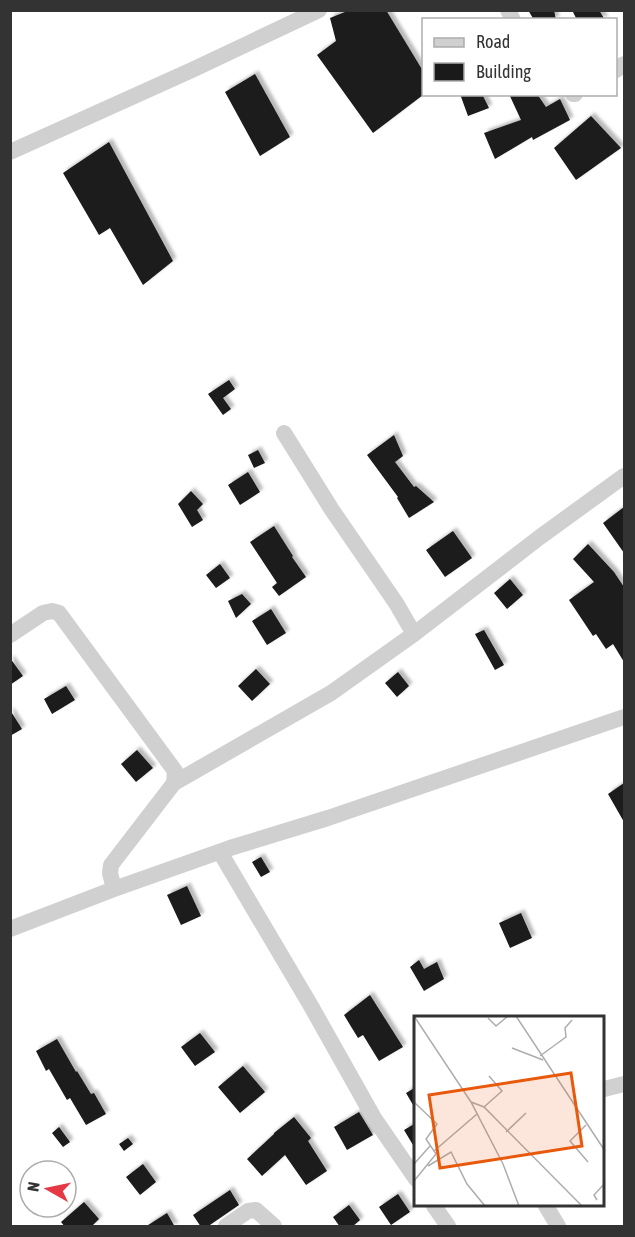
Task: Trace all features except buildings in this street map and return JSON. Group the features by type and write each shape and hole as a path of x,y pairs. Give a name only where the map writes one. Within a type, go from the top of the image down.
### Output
{"street":[{"path":"10,152 319,10"},
{"path":"284,433 414,634"},
{"path":"114,889 110,873 111,865 174,783 331,693 414,634 624,476"},
{"path":"10,635 43,613 59,613 175,771 174,783"},
{"path":"10,929 220,852 328,818 624,717"},
{"path":"220,852 374,1118 414,1176"},
{"path":"605,1089 624,1084"},
{"path":"435,1207 448,1227"},
{"path":"547,1207 558,1227"},
{"path":"226,1227 248,1211 256,1210 274,1227"}]}
